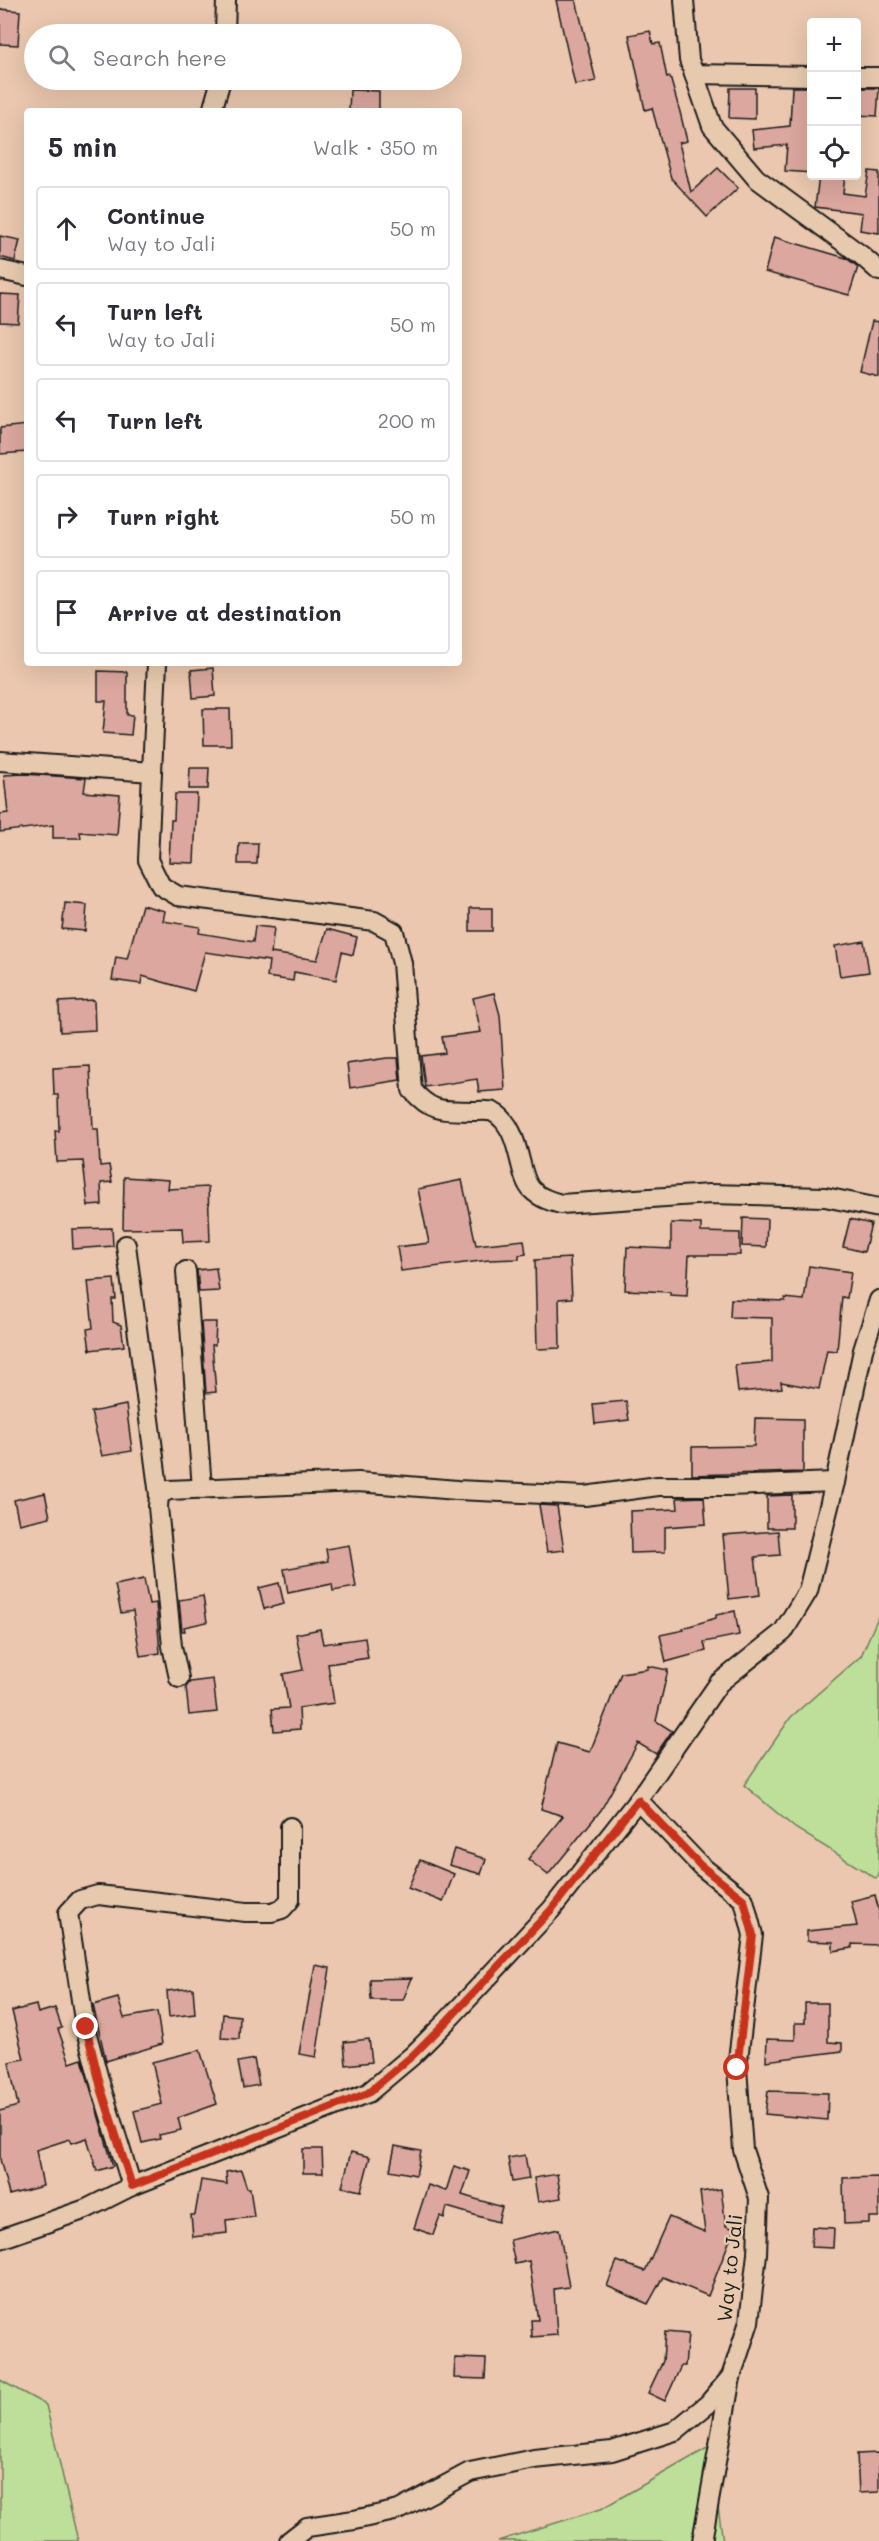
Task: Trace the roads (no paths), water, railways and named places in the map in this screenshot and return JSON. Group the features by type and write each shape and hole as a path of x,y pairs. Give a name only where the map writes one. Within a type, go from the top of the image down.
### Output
{"street":[{"path":"225,24 226,0"},
{"path":"684,0 689,60 712,126 756,178 861,255 879,271"},
{"path":"694,74 807,76"},
{"path":"861,77 879,77"},
{"path":"213,108 217,90"},
{"path":"0,270 24,275"},
{"path":"157,666 148,860 161,886 178,896 374,921 394,932 402,963 412,1090 425,1105 442,1110 492,1112 502,1121 516,1142 529,1188 544,1199 561,1204 710,1194 825,1197 879,1208"},
{"path":"0,761 152,772"},
{"path":"126,1245 159,1495 158,1507 172,1646 179,1678"},
{"path":"186,1271 202,1488"},
{"path":"0,2240 86,2209 132,2186 368,2093 412,2056 447,2021 551,1910 638,1800 719,1683 783,1632 808,1591 835,1482 863,1350 879,1300"},
{"path":"159,1495 169,1490 358,1482 457,1490 585,1496 658,1486 835,1482"},
{"name":"Way to Jali","path":"289,2541 307,2527 399,2510 470,2472 534,2459 612,2451 675,2431 708,2404 731,2377 749,2322 757,2254 759,2199 743,2150 737,2068 753,1935 744,1900 701,1866 638,1800"},
{"path":"132,2186 101,2088 86,2027 68,1913 80,1900 98,1895 246,1912 272,1912 282,1909 290,1900 290,1827"},
{"path":"702,2541 731,2377"}]}
